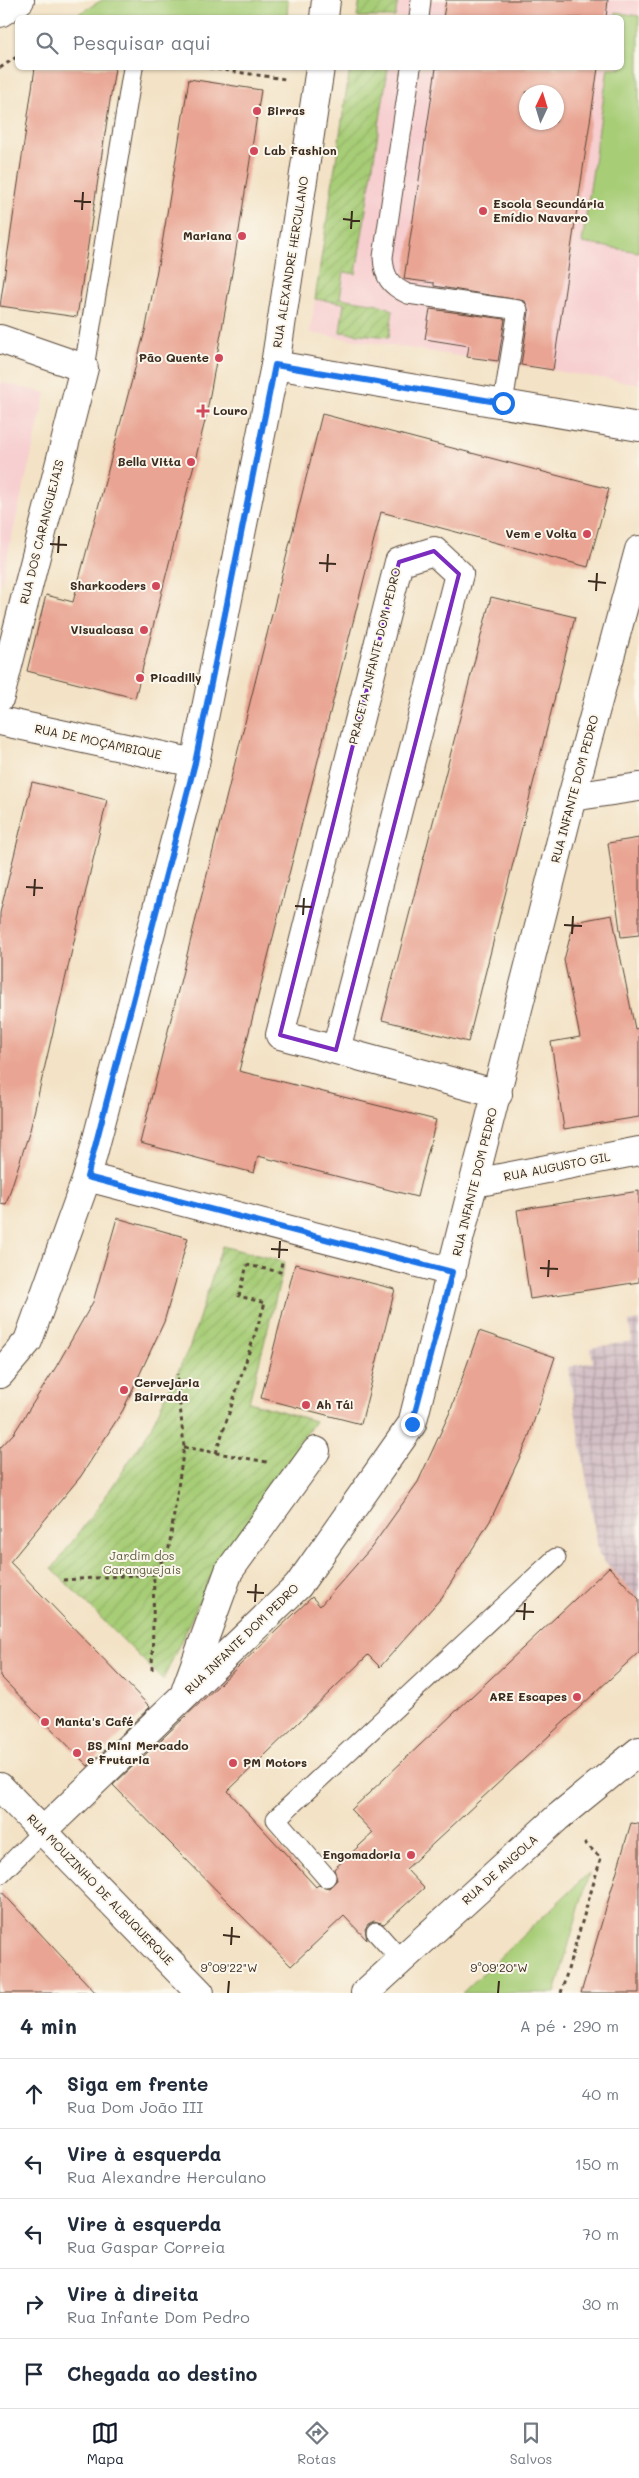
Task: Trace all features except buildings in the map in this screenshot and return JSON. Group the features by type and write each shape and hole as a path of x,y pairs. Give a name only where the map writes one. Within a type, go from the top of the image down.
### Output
{"street":[{"path":"0,13 20,0"},
{"path":"324,15 326,0"},
{"name":"RUA ALEXANDRE HERCULANO","path":"0,1374 28,1341 87,1177 195,763 275,365 319,76"},
{"path":"0,339 84,368"},
{"path":"275,365 639,427"},
{"name":"RUA DOS CARANGUEJAIS","path":"0,697 84,368"},
{"name":"RUA INFANTE DOM PEDRO","path":"42,1832 298,1586 412,1424 498,1094 572,797 639,550"},
{"name":"PRACETA INFANTE DOM PEDRO","path":"336,1050 459,574 434,551 399,562 280,1035 498,1094"},
{"name":"RUA DE MOÇAMBIQUE","path":"0,721 195,763"},
{"path":"572,797 639,787"},
{"name":"RUA AUGUSTO GIL","path":"475,1182 639,1150"},
{"path":"87,1177 452,1272"},
{"path":"184,1695 229,1571 316,1451"},
{"name":"RUA DE ANGOLA","path":"365,1993 558,1817 639,1751"},
{"name":"RUA MOUZINHO DE ALBUQUERQUE","path":"0,1787 200,1993"}],"lane":[{"path":"420,15 422,0"},
{"name":"RUA DOS CARANGUEJAIS","path":"84,368 133,70"},
{"path":"411,70 383,257 383,269 387,280 396,289 408,294 518,310 503,403"},
{"path":"326,1877 276,1819 556,1558"},
{"path":"0,1874 42,1832"},
{"path":"376,1932 402,1960"}],"path":[{"path":"0,68 15,58"},
{"path":"236,70 319,76"},
{"path":"216,1453 265,1303 239,1296 247,1265 280,1272 282,1261"},
{"path":"152,1670 154,1574 169,1548 184,1447 177,1374"},
{"path":"184,1447 275,1463"},
{"path":"63,1580 154,1574"},
{"path":"558,1817 601,1858 561,1993"}],"highlighted area":[{"path":"434,551 459,574 336,1050 280,1035 399,562"}],"shaded area":[{"name":"Escola Secundária Emídio Navarro","path":"360,0 639,0 639,384 310,333 349,70 624,70 624,15 357,15"},
{"path":"0,382 46,393 0,587"},
{"path":"639,1320 639,1599 599,1555 568,1367 593,1362 591,1348 632,1341 629,1322"}],"green space":[{"path":"102,0 288,0 287,15 76,15"},
{"path":"360,0 398,0 395,15 357,15"},
{"path":"616,12 639,16 639,252 582,243 608,70 624,70 624,15 616,15"},
{"path":"350,70 388,70 356,274 344,272 340,298 378,304 393,310 389,337 340,332 344,303 315,299"},
{"name":"Jardim dos Caranguejais","path":"222,1246 285,1262 249,1402 315,1421 211,1576 163,1680 52,1569 101,1503 148,1433 190,1346"},
{"path":"589,1873 555,1993 462,1993"}],"place":[{"name":"Birras","path":"257,111"},
{"name":"Lab Fashion","path":"254,151"},
{"name":"Escola Secundária Emídio Navarro","path":"483,211"},
{"name":"Mariana","path":"242,236"},
{"name":"Pão Quente","path":"219,358"},
{"name":"Louro","path":"203,411"},
{"name":"Bella Vitta","path":"191,462"},
{"name":"Vem e Volta","path":"587,534"},
{"name":"Sharkcoders","path":"156,586"},
{"name":"Visualcasa","path":"144,630"},
{"name":"Picadilly","path":"140,678"},
{"name":"Cervejaria Bairrada","path":"124,1390"},
{"name":"Ah Tá!","path":"306,1405"},
{"name":"ARE Escapes","path":"577,1697"},
{"name":"Manta's Café","path":"45,1722"},
{"name":"BS Mini Mercado e Frutaria","path":"77,1753"},
{"name":"PM Motors","path":"233,1763"},
{"name":"Engomadoria","path":"411,1855"}],"route":[{"path":"412,1424 452,1272 87,1177 195,763 275,365 503,403"}]}
